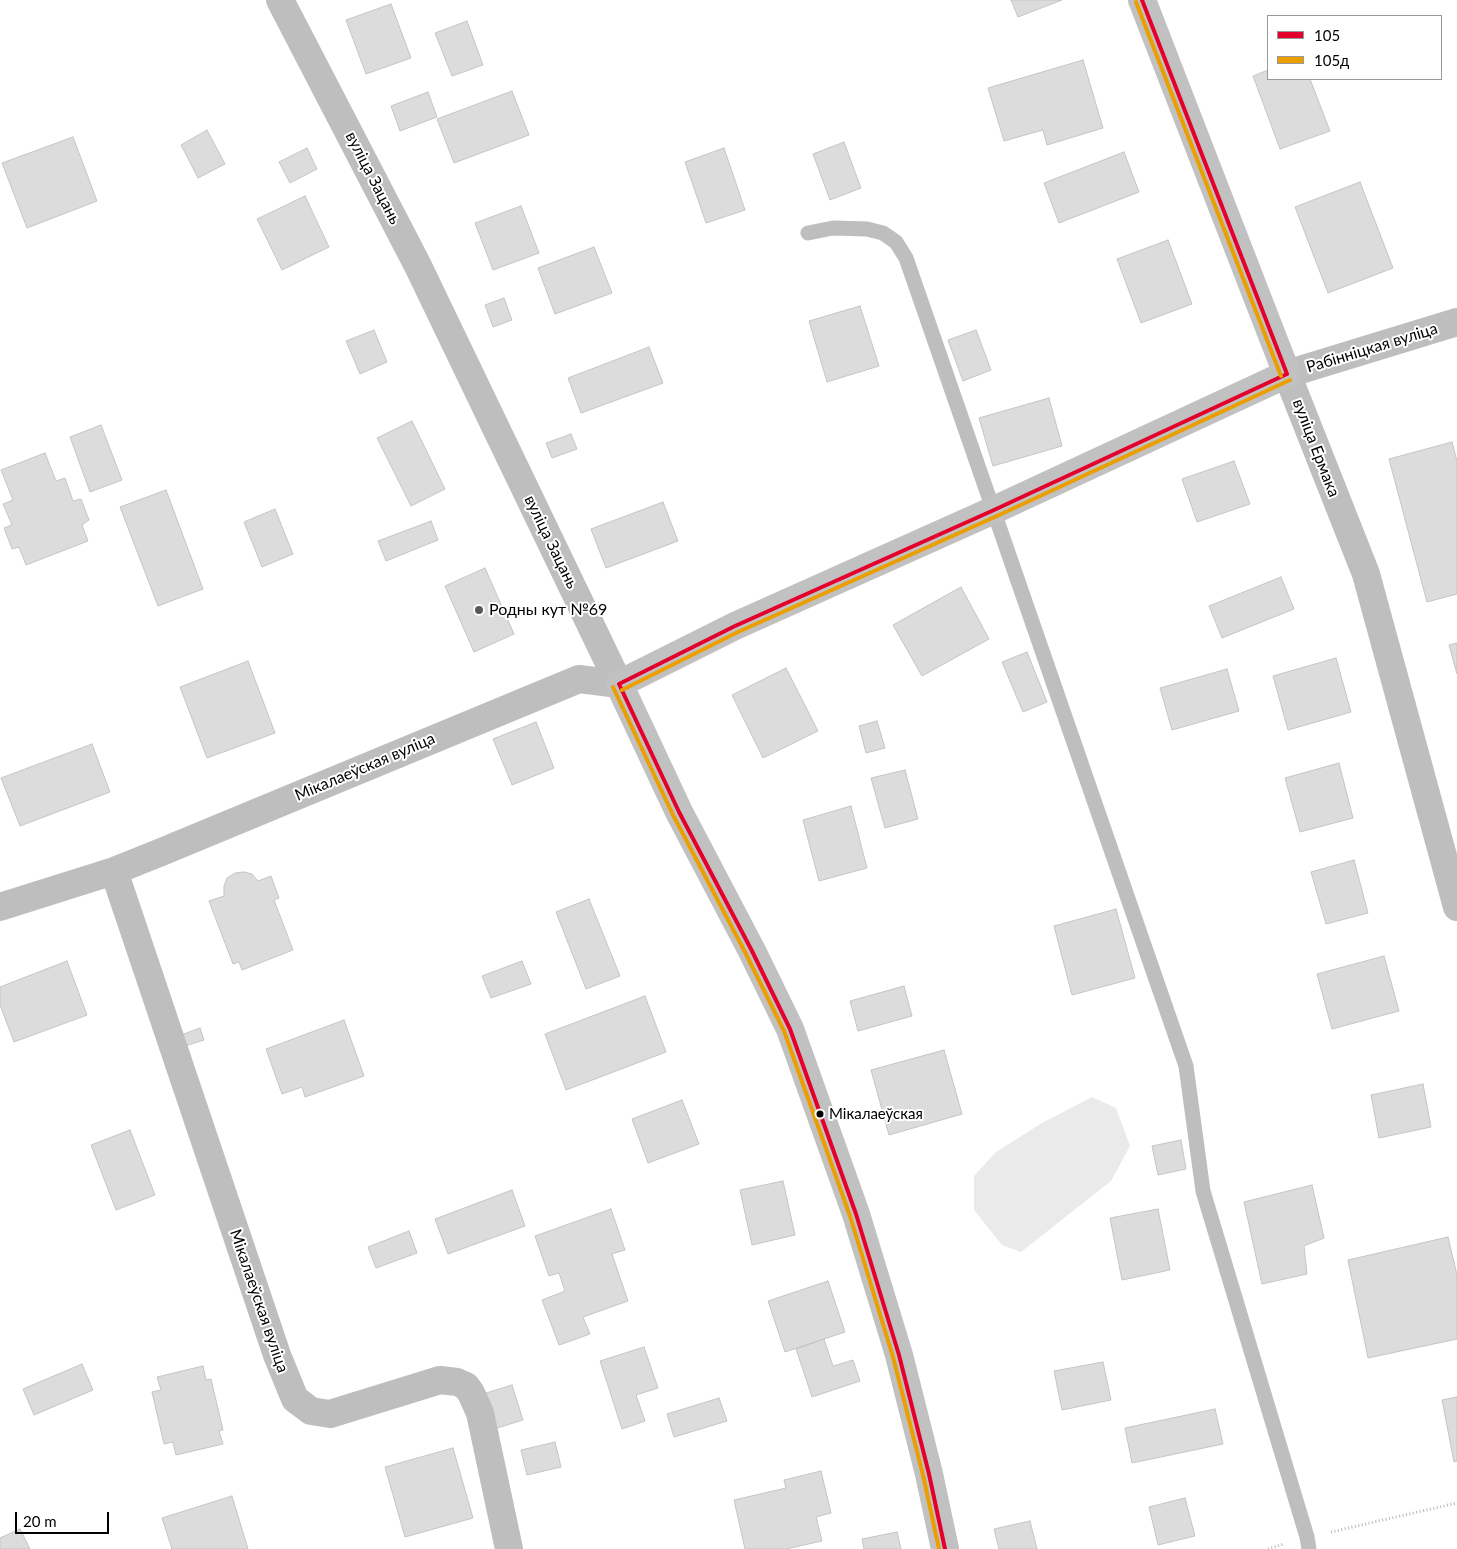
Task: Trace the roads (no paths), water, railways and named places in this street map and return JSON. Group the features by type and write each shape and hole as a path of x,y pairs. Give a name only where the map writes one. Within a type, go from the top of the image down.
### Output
{"street":[{"name":"вуліца Зацань","path":"280,0 418,266 679,812 752,951 790,1029 856,1214 898,1355 929,1474 945,1549"},
{"name":"вуліца Ермака","path":"1142,0 1366,574 1457,906"},
{"name":"Рабінніцкая вуліца","path":"1287,374 1457,322"},
{"path":"619,684 735,626 994,510 1287,374"},
{"name":"Мікалаеўская вуліца","path":"0,907 114,870 579,678 619,684"},
{"name":"Мікалаеўская вуліца","path":"114,870 274,1346 295,1399 311,1411 330,1414 440,1380 458,1382 466,1386 480,1413 509,1549"}],"lane":[{"path":"808,233 833,228 867,229 883,233 896,242 906,258 1186,1066 1203,1191 1308,1543"}],"place":[{"name":"Родны кут №69","path":"479,610"},
{"name":"Мікалаеўская","path":"820,1114"}]}
